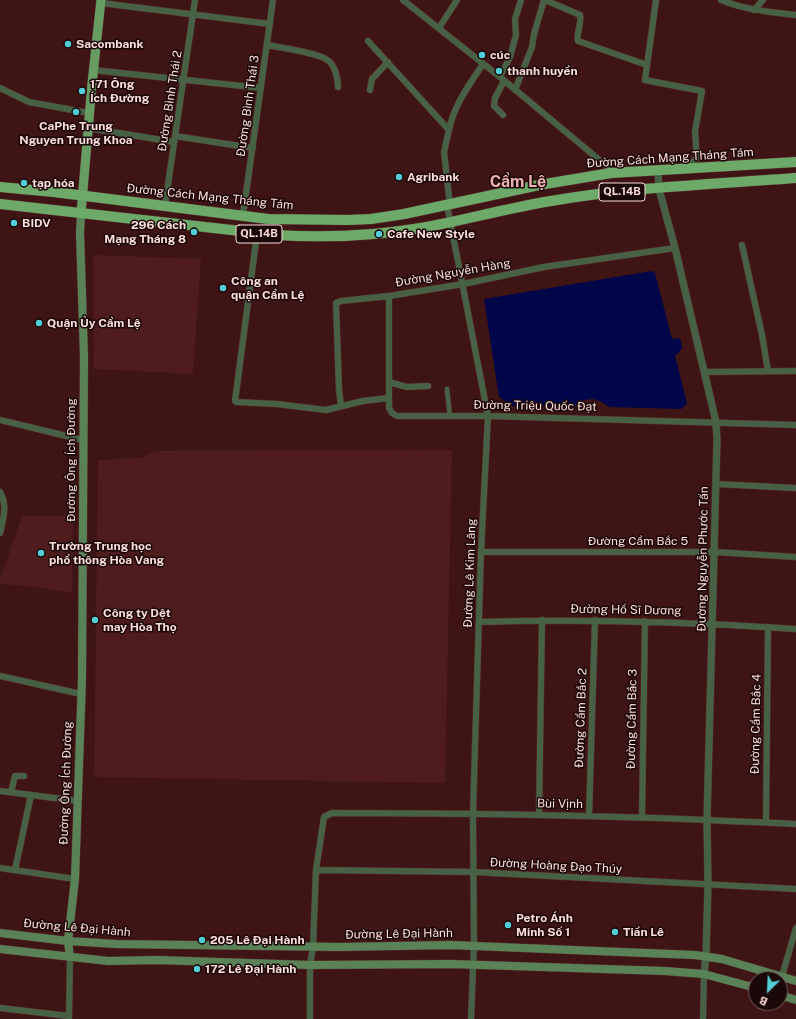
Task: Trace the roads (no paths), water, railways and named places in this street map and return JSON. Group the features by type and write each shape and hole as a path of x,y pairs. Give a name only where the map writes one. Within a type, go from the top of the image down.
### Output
{"highway":[{"name":"Đường Cách Mạng Tháng Tám","path":"0,187 165,205 268,219 348,220 371,219 404,214 539,184 615,173 796,162"},
{"name":"QL.14B","path":"0,204 257,234 353,236 396,232 558,200 599,194 796,178"}],"main road":[{"name":"Đường Ông Ích Đường","path":"70,957 68,941 75,879 81,694 84,357 80,233 89,113 101,1"},
{"name":"Đường Lê Đại Hành","path":"0,933 68,941 116,944 313,947 474,945 706,956 764,971"},
{"path":"0,949 108,961 158,960 310,965 473,964 665,971 704,974 748,986"}],"street":[{"name":"Đường Bình Thái 2","path":"165,205 185,79 195,0"},
{"name":"Đường Bình Thái 3","path":"243,216 274,0"},
{"path":"403,0 502,79 615,173"},
{"path":"439,28 457,0"},
{"path":"503,115 494,106 495,98 510,57 516,35 515,19 521,0"},
{"path":"515,90 532,47 534,34 545,0 580,15 581,20 578,41 647,65"},
{"path":"656,0 645,80 702,90 695,132 697,158 686,168"},
{"path":"721,0 732,5 754,10 796,15"},
{"path":"754,10 763,0"},
{"name":"Đường Ông Ích Đường","path":"101,1 270,24"},
{"path":"368,41 449,130"},
{"path":"267,45 299,51 327,60 335,72 338,80 338,87"},
{"path":"370,90 372,79 388,62"},
{"name":"Đường Lê Kim Lăng","path":"471,1019 474,945 473,814 481,552 488,416 450,222 444,152 454,113 461,98 483,64"},
{"path":"93,70 261,88"},
{"path":"0,88 30,102 89,113"},
{"path":"88,128 253,148"},
{"name":"Đường Nguyễn Phước Tấn","path":"658,170 659,188 675,248 716,422 715,552 707,820 708,884 704,974"},
{"path":"257,234 235,401 238,403 277,404 326,410 363,401 388,398"},
{"path":"742,245 761,330 768,371"},
{"name":"Đường Nguyễn Hàng","path":"340,406 336,303 357,298 389,296 463,284 544,267 675,248"},
{"name":"Đường Triệu Quốc Đạt","path":"389,296 388,398 389,408 392,414 397,416 488,416 796,425"},
{"path":"704,372 796,371"},
{"path":"389,382 407,387 428,386"},
{"path":"447,389 450,417"},
{"path":"0,420 83,440"},
{"path":"716,484 796,488"},
{"path":"0,492 4,504 4,513 0,533"},
{"name":"Đường Cẩm Bắc 5","path":"481,552 715,552 796,557"},
{"path":"539,815 542,620"},
{"name":"Đường Hồ Sĩ Dương","path":"479,622 542,620 645,621 713,623 796,629"},
{"name":"Đường Cẩm Bắc 2","path":"589,816 595,620"},
{"name":"Đường Cẩm Bắc 3","path":"642,817 645,621"},
{"name":"Đường Cẩm Bắc 4","path":"766,822 768,627"},
{"path":"0,676 81,694"},
{"path":"11,792 15,776 24,776"},
{"path":"0,791 78,801"},
{"path":"15,870 31,795"},
{"name":"Bùi Vịnh","path":"316,870 324,817 332,813 642,817 796,824"},
{"path":"0,868 75,879"},
{"path":"310,1019 310,965 313,947 316,870"},
{"name":"Đường Hoàng Đạo Thúy","path":"316,870 474,872 796,889"},
{"path":"783,971 796,928"},
{"path":"0,1008 69,1018 70,957"},
{"path":"703,1019 704,974"}],"place":[{"name":"Sacombank","path":"68,44"},
{"name":"cúc","path":"482,55"},
{"name":"thanh huyền","path":"499,71"},
{"name":"171 Ông Ích Đường","path":"82,91"},
{"name":"CaPhe Trung Nguyen Trung Khoa","path":"76,112"},
{"name":"Agribank","path":"399,177"},
{"name":"tạp hóa","path":"24,183"},
{"name":"BIDV","path":"14,223"},
{"name":"296 Cách Mạng Tháng 8","path":"194,232"},
{"name":"Cafe New Style","path":"379,234"},
{"name":"Công an quận Cẩm Lệ","path":"223,288"},
{"name":"Quận Ủy Cẩm Lệ","path":"39,323"},
{"name":"Trường Trung học phổ thông Hòa Vang","path":"41,553"},
{"name":"Công ty Dệt may Hòa Thọ","path":"95,620"},
{"name":"Petro Ánh Minh Số 1","path":"508,925"},
{"name":"Tiần Lê","path":"615,932"},
{"name":"205 Lê Đại Hành","path":"202,940"},
{"name":"172 Lê Đại Hành","path":"197,969"}],"district":[{"name":"Cẩm Lệ","path":"518,182"}]}
